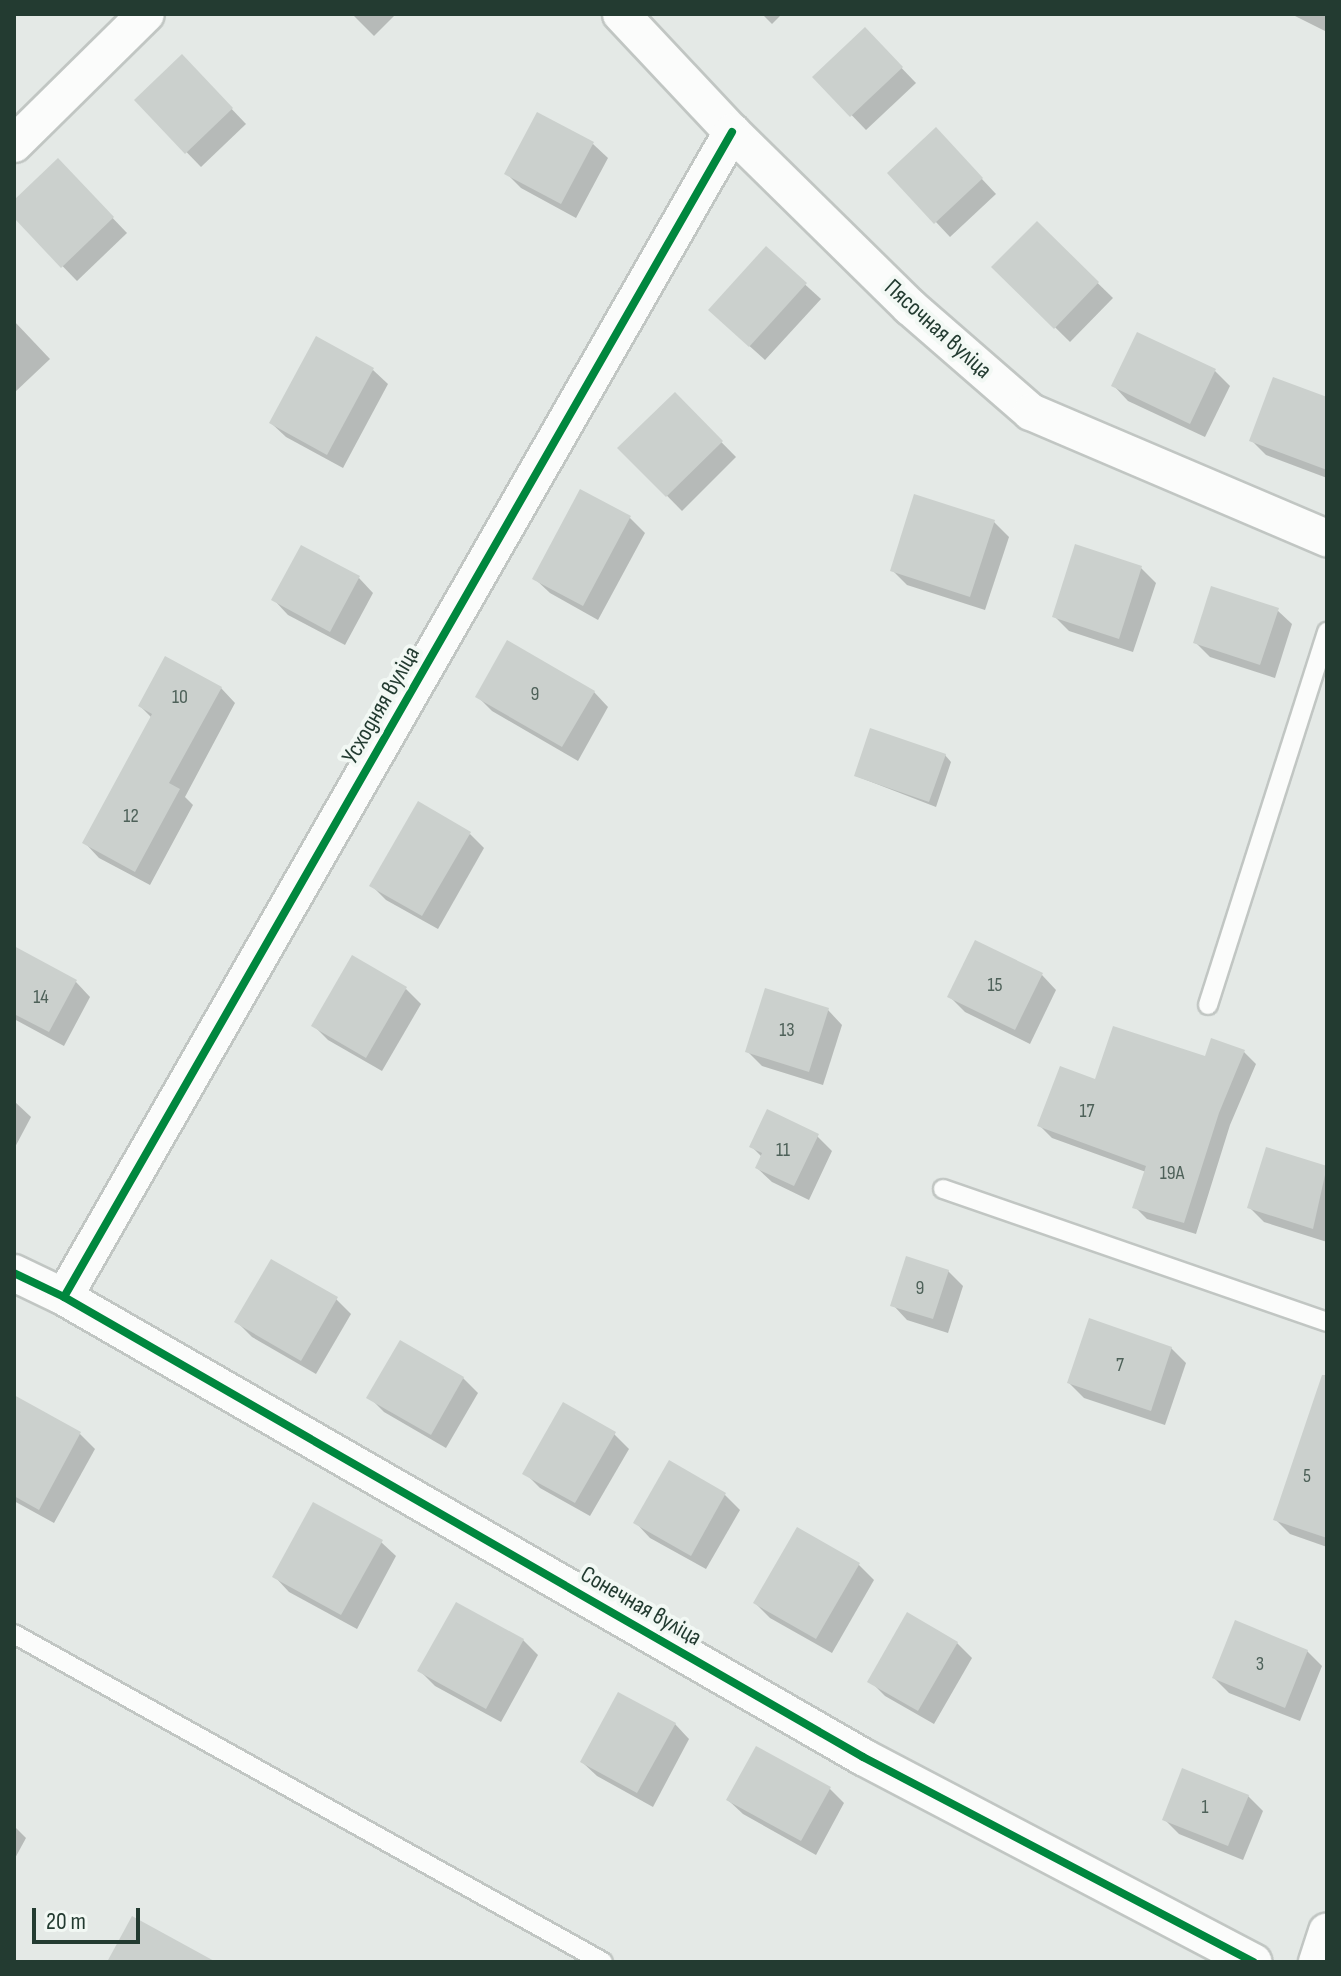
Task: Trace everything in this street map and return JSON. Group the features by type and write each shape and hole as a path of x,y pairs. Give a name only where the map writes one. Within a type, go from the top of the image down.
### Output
{"street":[{"path":"14,144 146,14"},
{"name":"Пясочная вуліца","path":"621,14 732,132 910,307 1031,412 1327,538"},
{"name":"Усходняя вуліца","path":"64,1297 732,132"},
{"name":"Сонечная вуліца","path":"15,1275 64,1297 863,1757 1254,1962"},
{"path":"1317,1962 1327,1932"}],"lane":[{"path":"1208,1005 1327,632"},
{"path":"943,1189 1327,1322"},
{"path":"14,1634 603,1962"}],"building":[{"path":"865,27 903,67 850,117 812,77"},
{"path":"182,54 233,108 185,154 134,100"},
{"path":"537,112 594,142 561,204 504,174"},
{"path":"936,127 983,178 934,224 887,173"},
{"path":"58,158 114,217 61,268 14,218 14,200"},
{"path":"1037,221 1099,282 1054,329 991,267"},
{"path":"766,246 807,283 749,347 708,310"},
{"path":"1137,332 1216,369 1190,424 1111,386"},
{"path":"316,336 374,368 327,455 269,423"},
{"path":"1273,377 1327,397 1327,470 1249,441"},
{"path":"675,392 723,441 666,497 617,448"},
{"path":"580,489 631,516 583,606 532,579"},
{"path":"914,494 995,520 970,597 890,571"},
{"path":"1075,544 1142,566 1119,639 1052,617"},
{"path":"301,545 360,576 330,632 271,600"},
{"path":"1211,586 1279,608 1260,665 1193,643"},
{"path":"507,640 595,691 562,747 475,697"},
{"path":"165,656 222,687 169,783 180,789 135,872 82,843 152,714 138,706"},
{"path":"870,728 946,754 929,802 854,776"},
{"path":"418,801 471,832 422,916 369,886"},
{"path":"975,940 1043,973 1015,1030 947,997"},
{"path":"14,946 77,980 49,1032 14,1014"},
{"path":"352,955 407,987 366,1058 311,1026"},
{"path":"765,988 829,1008 809,1072 745,1052"},
{"path":"1113,1026 1205,1056 1211,1038 1245,1050 1219,1113 1184,1223 1132,1208 1146,1166 1037,1126 1060,1066 1095,1079"},
{"path":"767,1109 819,1134 794,1186 755,1168 762,1153 749,1147"},
{"path":"1266,1147 1327,1166 1313,1229 1247,1208"},
{"path":"906,1256 949,1270 933,1319 890,1306"},
{"path":"271,1259 338,1297 301,1361 234,1322"},
{"path":"1089,1318 1172,1347 1151,1411 1067,1383"},
{"path":"400,1340 464,1377 431,1435 366,1398"},
{"path":"1322,1375 1327,1375 1327,1538 1273,1520"},
{"path":"14,1395 81,1432 39,1510 14,1496"},
{"path":"563,1402 616,1432 575,1503 522,1474"},
{"path":"669,1460 726,1493 691,1556 633,1523"},
{"path":"313,1502 383,1540 341,1615 272,1577"},
{"path":"797,1527 860,1563 816,1639 753,1603"},
{"path":"456,1602 524,1639 486,1709 417,1671"},
{"path":"907,1612 958,1642 918,1711 867,1682"},
{"path":"1235,1620 1308,1650 1285,1708 1212,1678"},
{"path":"618,1692 676,1723 637,1793 580,1762"},
{"path":"756,1746 831,1787 801,1841 726,1800"},
{"path":"1182,1768 1249,1795 1228,1846 1162,1820"},
{"path":"132,1916 216,1962 107,1962"}],"cycle path":[{"path":"64,1297 732,132"},
{"path":"14,1273 64,1297 863,1757 1254,1962"}]}
